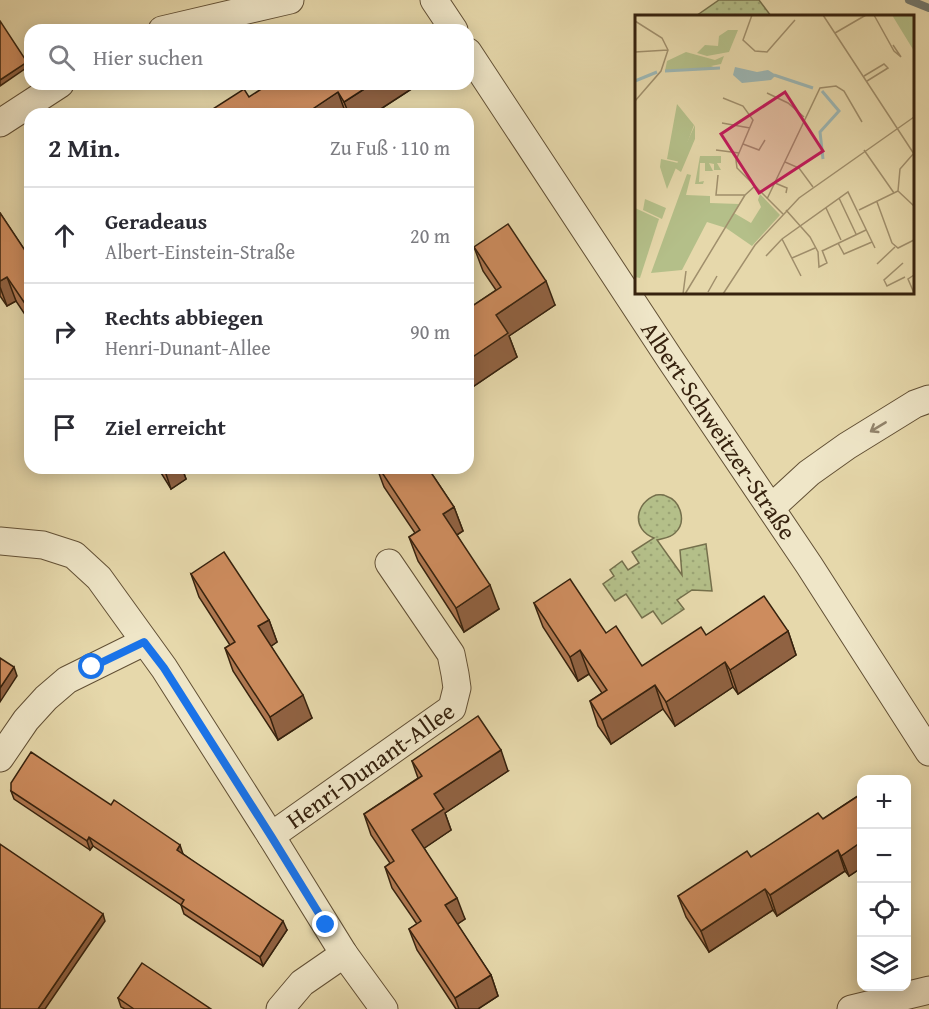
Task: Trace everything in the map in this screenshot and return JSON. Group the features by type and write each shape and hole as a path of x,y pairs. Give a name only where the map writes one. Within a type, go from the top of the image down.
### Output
{"street":[{"path":"188,24 290,0"},
{"path":"434,0 450,24"},
{"name":"Albert-Schweitzer-Straße","path":"474,61 809,565 929,752"},
{"path":"0,123 51,90"},
{"path":"771,508 809,473 847,446 915,404 929,399"},
{"name":"Henri-Dunant-Allee","path":"0,541 43,545 74,555 99,578 164,668 344,954 384,1009"},
{"name":"Henri-Dunant-Allee","path":"271,836 452,708 457,688 451,654 389,563"},
{"path":"0,758 26,720 67,680 144,642"},
{"path":"280,1009 302,983 344,954"},
{"path":"851,1009 929,990"}],"green space":[{"path":"719,0 759,0 770,15 697,15"},
{"path":"656,495 665,495 671,499 681,512 681,523 675,533 657,540 682,575 680,550 706,544 712,591 692,590 677,600 684,609 662,624 653,611 642,618 626,594 615,601 603,584 614,576 610,570 622,561 628,570 639,563 632,552 654,538 642,529 638,516 644,504"}],"building":[{"path":"0,21 24,57 24,64 0,80"},
{"path":"242,90 249,97 260,90 363,90 344,102 338,92 314,108 214,108"},
{"path":"0,213 24,249 24,302 7,277 0,281"},
{"path":"508,224 546,281 496,315 508,333 474,356 474,305 501,287 474,247"},
{"path":"383,474 432,474 454,507 443,514 490,585 456,608 409,537 420,530"},
{"path":"224,552 269,620 258,626 303,695 270,717 225,648 235,642 191,574"},
{"path":"570,579 606,633 616,626 642,666 701,627 706,635 764,596 788,631 730,670 725,662 666,702 655,685 602,720 590,701 607,690 580,650 570,657 534,603"},
{"path":"0,658 14,667 0,688"},
{"path":"478,716 501,750 434,794 444,809 412,830 457,898 445,905 491,975 455,998 409,929 421,921 385,867 394,861 364,814 422,776 412,761"},
{"path":"31,752 111,805 114,800 180,845 177,850 283,921 260,957 181,905 184,900 89,837 87,841 11,791 11,783"},
{"path":"857,797 857,845 841,856 838,850 770,895 765,889 701,931 678,896 747,851 751,857 818,813 823,819"},
{"path":"0,844 103,914 38,1009 0,1009"},
{"path":"142,963 211,1009 134,1009 118,998"}],"waterway":[{"path":"909,0 929,8"}],"route":[{"path":"92,667 144,642 164,668 326,925"}]}
